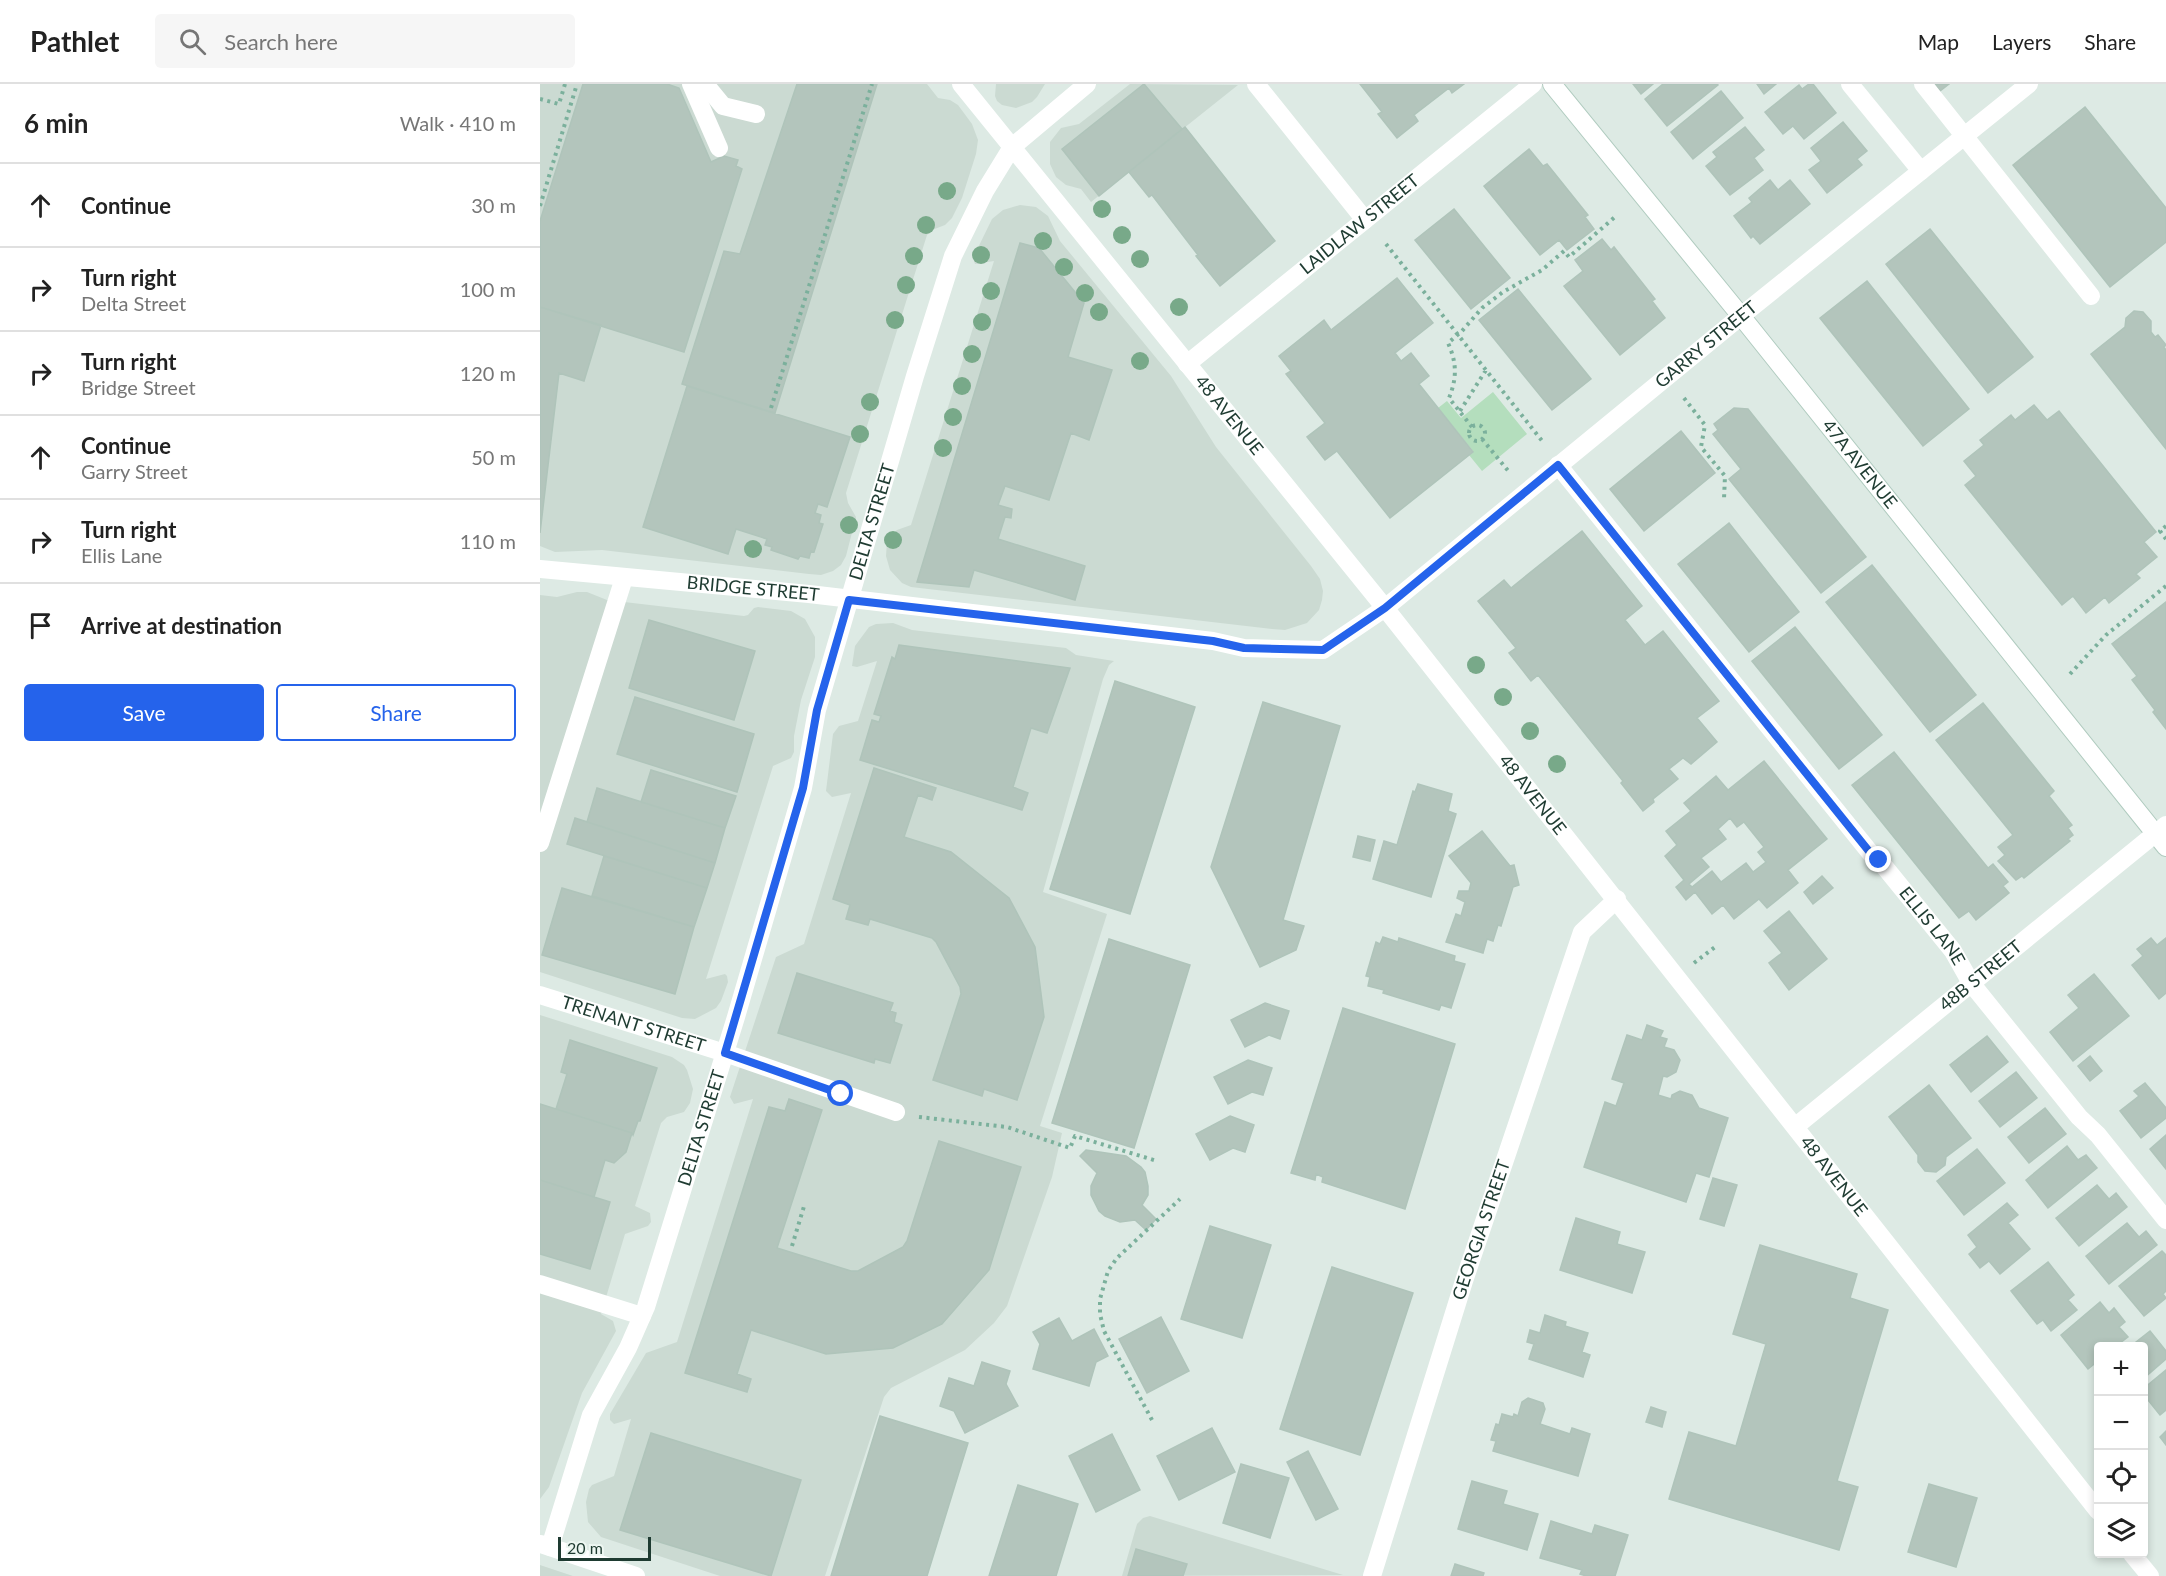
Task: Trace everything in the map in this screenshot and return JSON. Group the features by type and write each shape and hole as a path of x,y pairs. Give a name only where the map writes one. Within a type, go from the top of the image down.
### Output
{"street":[{"path":"691,84 719,148"},
{"path":"705,84 723,106 756,114"},
{"name":"48 AVENUE","path":"961,84 1617,899 2094,1506"},
{"name":"DELTA STREET","path":"545,1546 591,1415 628,1348 642,1316 725,1053 803,788 817,710 915,376 953,256 985,191 1012,147 1087,84"},
{"path":"1256,84 1365,220"},
{"name":"LAIDLAW STREET","path":"1187,364 1533,84"},
{"name":"47A AVENUE","path":"1552,84 2162,835"},
{"path":"1850,84 1920,171"},
{"path":"1923,84 2091,296"},
{"name":"GARRY STREET","path":"1385,608 1741,316 2029,84"},
{"name":"ELLIS LANE","path":"1558,465 1865,847 1879,860 1953,951 1971,983 2166,1220"},
{"name":"BRIDGE STREET","path":"540,570 809,594 1213,641 1244,648 1323,650 1385,608"},
{"path":"540,843 624,578"},
{"name":"48B STREET","path":"1796,1126 1971,983 2162,835"},
{"name":"GEORGIA STREET","path":"1372,1576 1464,1281 1582,932 1617,899"},
{"name":"TRENANT STREET","path":"540,995 725,1053 896,1112"},
{"path":"540,1284 642,1316"},
{"path":"545,1546 636,1576"},
{"path":"2135,1558 2150,1576"}],"path":[{"path":"540,99 559,104 565,84"},
{"path":"540,206 577,84"},
{"path":"771,408 872,84"},
{"path":"1472,427 1477,425 1483,429 1485,433 1482,439 1476,441 1470,436 1472,427 1449,398 1456,371 1448,343 1482,308 1503,292 1542,270 1564,251 1569,257 1616,216"},
{"path":"1386,244 1543,442"},
{"path":"1460,411 1486,370"},
{"path":"1684,398 1705,425 1701,447 1725,476 1724,499"},
{"path":"1482,439 1525,492"},
{"path":"2166,526 2160,531 2166,539"},
{"path":"2070,674 2106,635 2166,586"},
{"path":"896,1112 937,1120 1007,1127 1070,1148 1075,1136 1157,1161"},
{"path":"1152,1420 1104,1331 1100,1314 1100,1299 1108,1271 1117,1258 1180,1199"},
{"path":"792,1246 805,1203"}],"shaded area":[{"path":"540,84 927,84 938,98 950,100 958,105 972,124 978,140 976,154 962,198 952,218 945,225 932,230 927,235 846,493 848,503 856,517 846,556 841,565 833,571 821,575 809,574 602,550 555,552 540,546"},
{"path":"996,84 1045,84 1032,102 1016,108 1002,105 997,101"},
{"path":"1130,84 1238,85 1091,202 1081,189 1066,185 1056,177 1050,164 1050,142 1061,128 1079,124"},
{"path":"1020,205 1036,207 1048,216 1060,241 1171,376 1216,447 1320,579 1323,591 1322,600 1319,610 1307,623 1285,630 1272,629 911,587 902,583 890,570 886,556 887,542 897,530 911,525 994,261 975,264 973,258 992,219 1003,210"},
{"path":"587,592 607,600 744,616 758,607 791,611 805,619 815,637 815,657 801,700 794,736 794,752 791,758 773,766 706,979 725,974 728,982 716,1008 695,1019 682,1018 540,972 540,595 557,597"},
{"path":"893,623 912,630 1066,648 1076,655 1114,661 1109,665 1103,679 1043,892 1107,914 1040,1126 1062,1133 1052,1177 1007,1306 994,1323 965,1350 891,1388 884,1397 825,1576 720,1576 601,1537 588,1522 586,1502 592,1485 614,1476 631,1419 614,1424 610,1420 610,1414 646,1353 677,1342 753,1099 734,1104 730,1097 776,957 804,944 851,793 832,797 826,791 833,734 839,726 858,721 877,661 857,667 852,666 855,646 869,627 876,624"},
{"path":"540,1015 672,1057 684,1065 693,1089 690,1103 684,1112 667,1117 661,1123 635,1206 650,1213 651,1222 648,1226 625,1234 601,1314 613,1321 616,1331 582,1393 549,1487 540,1499"},
{"path":"1150,1516 1343,1575 1122,1576 1137,1524 1143,1518"},
{"path":"540,1565 573,1576 540,1576"}],"green space":[{"path":"1493,392 1527,434 1482,471 1469,455 1473,451 1438,408 1447,401 1461,418"}],"building":[{"path":"583,84 667,84 679,88 711,162 724,156 738,160 736,166 742,169 684,352 540,307 540,221"},
{"path":"797,84 877,84 775,413 682,384 724,251 740,254"},
{"path":"1144,84 1182,129 1099,196 1062,149"},
{"path":"1360,84 1464,84 1452,93 1449,88 1414,115 1418,121 1397,138 1378,114 1382,112"},
{"path":"1633,84 1653,84 1641,94"},
{"path":"1663,84 1718,85 1667,126 1645,99"},
{"path":"1757,84 1776,84 1764,94"},
{"path":"1813,84 1836,113 1804,139 1793,126 1783,134 1765,112 1799,85 1802,89"},
{"path":"1934,84 1949,84 1940,91"},
{"path":"1721,91 1743,118 1693,159 1671,132"},
{"path":"2085,107 2166,208 2166,242 2110,287 2013,165"},
{"path":"1843,122 1867,151 1857,159 1862,165 1827,193 1809,170 1821,161 1811,148"},
{"path":"1185,127 1275,241 1220,286 1152,195 1149,197 1129,172"},
{"path":"1745,127 1764,150 1754,158 1763,170 1730,195 1706,166 1717,157 1713,152"},
{"path":"1529,149 1543,166 1547,164 1588,215 1585,217 1594,229 1567,250 1559,240 1540,255 1484,186"},
{"path":"1770,180 1778,190 1790,180 1810,204 1760,244 1753,236 1751,238 1734,216 1752,202 1749,198"},
{"path":"1454,209 1510,278 1471,309 1415,240"},
{"path":"1930,229 2033,357 1988,393 1886,264"},
{"path":"1602,239 1611,250 1614,247 1655,299 1652,301 1665,318 1620,355 1564,286 1583,271 1575,260"},
{"path":"1020,243 1039,248 1084,303 1068,357 1112,370 1089,440 1071,433 1049,500 1005,486 998,505 1012,509 1011,518 1005,517 998,539 1085,566 1075,600 974,570 969,587 917,582"},
{"path":"1397,278 1433,323 1395,353 1401,361 1411,353 1429,376 1419,384 1473,452 1390,518 1337,451 1325,460 1307,437 1325,423 1286,374 1291,371 1279,356 1324,320 1331,330"},
{"path":"1867,281 1969,409 1923,446 1820,318"},
{"path":"1518,289 1591,379 1552,410 1479,320"},
{"path":"540,307 601,325 584,381 559,373 540,533"},
{"path":"2134,311 2143,312 2151,321 2151,332 2155,337 2158,335 2166,345 2164,347 2166,350 2166,449 2091,354 2125,327 2126,318"},
{"path":"687,386 850,437 827,507 818,504 815,513 821,515 819,523 823,524 814,552 811,551 809,558 800,556 798,559 771,550 772,547 765,545 767,539 736,529 728,554 643,527"},
{"path":"2034,405 2047,420 2059,411 2156,532 2144,542 2157,557 2136,574 2140,578 2109,603 2105,597 2086,613 2073,596 2062,605 1965,485 1976,476 1964,461 1984,445 1980,440 2011,415 2015,420"},
{"path":"1734,408 1748,409 1866,557 1821,593 1729,479 1741,469 1713,434 1718,430 1714,424"},
{"path":"1681,431 1715,473 1644,531 1610,489"},
{"path":"1729,523 1799,612 1749,652 1678,564"},
{"path":"1582,531 1642,606 1625,620 1645,645 1663,631 1719,701 1697,718 1717,742 1691,764 1683,758 1669,769 1678,779 1653,799 1654,802 1643,811 1621,783 1623,781 1538,675 1531,681 1509,653 1516,648 1478,601 1504,580 1511,588"},
{"path":"1872,565 1976,695 1930,732 1826,602"},
{"path":"2166,602 2166,729 2132,680 2137,676 2112,644"},
{"path":"649,620 755,651 734,720 629,688"},
{"path":"1795,627 1882,735 1839,769 1752,661"},
{"path":"899,645 1070,668 1047,733 1031,728 1013,787 1028,793 1022,810 860,760 872,720 879,722 881,716 874,714 892,657 895,659"},
{"path":"1115,681 1195,707 1130,914 1050,889"},
{"path":"635,697 754,734 737,792 617,754"},
{"path":"1263,702 1340,726 1283,920 1304,926 1296,950 1260,967 1211,867"},
{"path":"1983,703 2054,791 2049,796 2072,825 2068,828 2073,835 2068,839 2070,841 2024,878 2022,876 2016,880 1998,861 2005,855 1998,847 2013,835 1936,740"},
{"path":"1894,752 1988,868 1993,864 2008,882 2003,886 2009,893 1976,920 1969,911 1959,918 1852,785"},
{"path":"1764,761 1827,839 1788,870 1798,883 1767,908 1759,899 1734,919 1723,905 1712,914 1695,892 1686,900 1676,887 1684,880 1665,856 1677,845 1666,831 1691,811 1684,803 1716,776 1728,790","holes":["1730,818 1737,827 1744,822 1764,847 1758,852 1766,862 1753,872 1746,863 1721,882 1712,871 1692,887 1689,884 1709,867 1701,858 1726,839 1718,829"]},
{"path":"874,768 936,788 932,800 918,795 904,837 951,852 1009,898 1035,947 1044,1017 1017,1100 984,1089 982,1096 933,1080 961,994 960,987 936,942 932,938 870,919 868,925 846,919 850,905 833,899"},
{"path":"651,770 736,796 725,828 641,802"},
{"path":"1418,784 1452,794 1448,811 1456,814 1431,897 1373,879 1384,841 1397,845 1413,791 1415,792"},
{"path":"597,788 725,828 715,863 587,822"},
{"path":"575,818 715,863 707,888 567,844"},
{"path":"1482,831 1510,866 1514,865 1519,885 1513,887 1501,926 1498,925 1493,941 1487,939 1483,953 1446,942 1456,914 1461,916 1465,902 1457,898 1459,891 1469,891 1471,883 1449,856"},
{"path":"1358,836 1375,840 1370,861 1353,857"},
{"path":"604,856 707,888 694,927 592,896"},
{"path":"1822,876 1833,888 1813,904 1804,892"},
{"path":"562,888 694,927 675,994 542,955"},
{"path":"1789,911 1827,959 1789,990 1769,963 1782,953 1764,931"},
{"path":"1383,937 1398,942 1399,938 1455,956 1454,961 1465,964 1451,1008 1441,1005 1439,1010 1383,993 1384,990 1368,986 1370,977 1366,976 1376,942 1380,944"},
{"path":"2151,938 2157,945 2166,938 2166,993 2159,999 2132,965 2143,956 2137,949"},
{"path":"1109,939 1190,965 1134,1148 1052,1123"},
{"path":"797,973 893,1003 890,1011 896,1013 894,1022 902,1025 890,1063 875,1059 874,1063 778,1033"},
{"path":"2094,974 2129,1016 2073,1061 2050,1032 2079,1008 2068,995"},
{"path":"1265,1003 1289,1011 1280,1039 1269,1035 1245,1047 1231,1020"},
{"path":"1343,1008 1455,1044 1405,1209 1322,1182 1323,1177 1316,1174 1315,1180 1291,1173"},
{"path":"1647,1025 1663,1031 1660,1037 1667,1039 1664,1047 1674,1050 1680,1060 1676,1072 1667,1077 1663,1076 1658,1095 1671,1099 1672,1095 1680,1091 1692,1095 1699,1108 1728,1118 1709,1177 1696,1173 1686,1202 1584,1167 1605,1102 1616,1106 1624,1083 1612,1079 1627,1035 1642,1040"},
{"path":"1987,1036 2008,1062 1971,1092 1950,1065"},
{"path":"570,1040 657,1068 640,1121 633,1135 556,1109 567,1074 561,1072"},
{"path":"2090,1056 2102,1071 2090,1081 2078,1066"},
{"path":"1248,1060 1272,1068 1263,1095 1252,1092 1228,1104 1214,1077"},
{"path":"2016,1072 2037,1098 2000,1127 1979,1101"},
{"path":"2145,1083 2166,1108 2166,1118 2141,1138 2120,1111 2139,1096 2134,1091"},
{"path":"1929,1085 1971,1138 1946,1157 1945,1165 1936,1172 1925,1171 1918,1162 1918,1155 1889,1117"},
{"path":"789,1099 822,1110 777,1248 851,1271 858,1271 903,1247 907,1241 939,1141 1021,1167 989,1270 942,1324 893,1348 826,1354 751,1330 737,1374 751,1379 747,1392 685,1373 769,1107 785,1111"},
{"path":"540,1104 632,1133 626,1152 614,1163 605,1160 594,1197 540,1180"},
{"path":"2045,1108 2066,1134 2029,1163 2008,1137"},
{"path":"1230,1116 1254,1125 1245,1152 1233,1148 1210,1160 1196,1134"},
{"path":"2166,1135 2166,1169 2150,1149"},
{"path":"2067,1146 2078,1160 2086,1155 2097,1168 2048,1208 2026,1180"},
{"path":"1977,1149 2005,1183 1964,1215 1937,1181"},
{"path":"1086,1150 1126,1156 1145,1172 1148,1195 1142,1205 1156,1219 1146,1230 1135,1220 1120,1222 1099,1211 1091,1195 1091,1186 1097,1173 1080,1156"},
{"path":"1713,1178 1737,1185 1724,1226 1700,1219"},
{"path":"540,1180 610,1202 590,1269 540,1254"},
{"path":"2097,1185 2109,1199 2116,1193 2127,1207 2079,1246 2056,1218"},
{"path":"2007,1203 2018,1215 2008,1223 2030,1249 2000,1274 1989,1261 1980,1268 1969,1254 1977,1247 1968,1235"},
{"path":"1576,1218 1620,1232 1617,1244 1645,1252 1632,1293 1560,1270"},
{"path":"2127,1223 2139,1237 2146,1231 2157,1245 2109,1284 2086,1256"},
{"path":"1210,1226 1271,1245 1242,1338 1181,1319"},
{"path":"1760,1245 1857,1274 1850,1298 1888,1310 1837,1481 1858,1487 1839,1550 1669,1499 1689,1432 1736,1446 1766,1344 1733,1334"},
{"path":"2162,1251 2166,1255 2166,1291 2163,1294 2166,1298 2144,1316 2119,1286"},
{"path":"2048,1262 2074,1295 2068,1300 2077,1310 2051,1331 2043,1320 2037,1324 2011,1291"},
{"path":"1332,1267 1413,1293 1360,1455 1280,1429"},
{"path":"2100,1302 2109,1313 2114,1308 2125,1322 2119,1327 2128,1337 2121,1342 2094,1342 2094,1364 2088,1369 2061,1335"},
{"path":"1545,1315 1566,1322 1565,1326 1588,1333 1582,1352 1590,1355 1583,1377 1529,1359 1534,1344 1527,1342 1530,1330 1540,1333"},
{"path":"1161,1317 1189,1371 1147,1393 1119,1339"},
{"path":"1059,1318 1072,1341 1094,1329 1108,1356 1096,1362 1089,1386 1033,1369 1040,1344 1033,1332"},
{"path":"2150,1331 2166,1351 2166,1359 2148,1375 2148,1342 2136,1342"},
{"path":"982,1362 1010,1371 1006,1384 1018,1406 965,1433 954,1411 940,1406 949,1378 974,1386"},
{"path":"2166,1370 2166,1410 2160,1415 2148,1400 2148,1385"},
{"path":"1528,1398 1543,1403 1545,1409 1540,1424 1570,1434 1572,1428 1590,1434 1578,1476 1493,1451 1496,1441 1491,1440 1502,1414 1518,1416 1522,1402"},
{"path":"1651,1407 1666,1412 1662,1427 1646,1422"},
{"path":"880,1416 968,1443 927,1576 831,1576"},
{"path":"1212,1428 1235,1472 1179,1500 1157,1456"},
{"path":"2166,1431 2166,1445 2160,1437"},
{"path":"651,1433 801,1480 771,1576 620,1530"},
{"path":"1112,1434 1140,1490 1096,1512 1069,1456"},
{"path":"1308,1451 1338,1509 1316,1520 1287,1462"},
{"path":"1241,1464 1289,1478 1270,1538 1223,1523"},
{"path":"1472,1481 1507,1491 1503,1504 1538,1514 1527,1550 1458,1529"},
{"path":"1929,1484 1977,1498 1956,1567 1908,1552"},
{"path":"1018,1485 1078,1504 1056,1576 989,1576"},
{"path":"1551,1521 1592,1534 1595,1525 1628,1535 1615,1576 1586,1576 1580,1574 1582,1570 1540,1558"},
{"path":"1136,1549 1187,1564 1183,1576 1128,1576"},
{"path":"1455,1564 1484,1573 1483,1576 1451,1576"}],"route":[{"path":"841,1094 725,1053 803,788 817,710 849,600 1213,641 1244,648 1323,650 1385,608 1558,465 1872,855 1879,860"}]}
